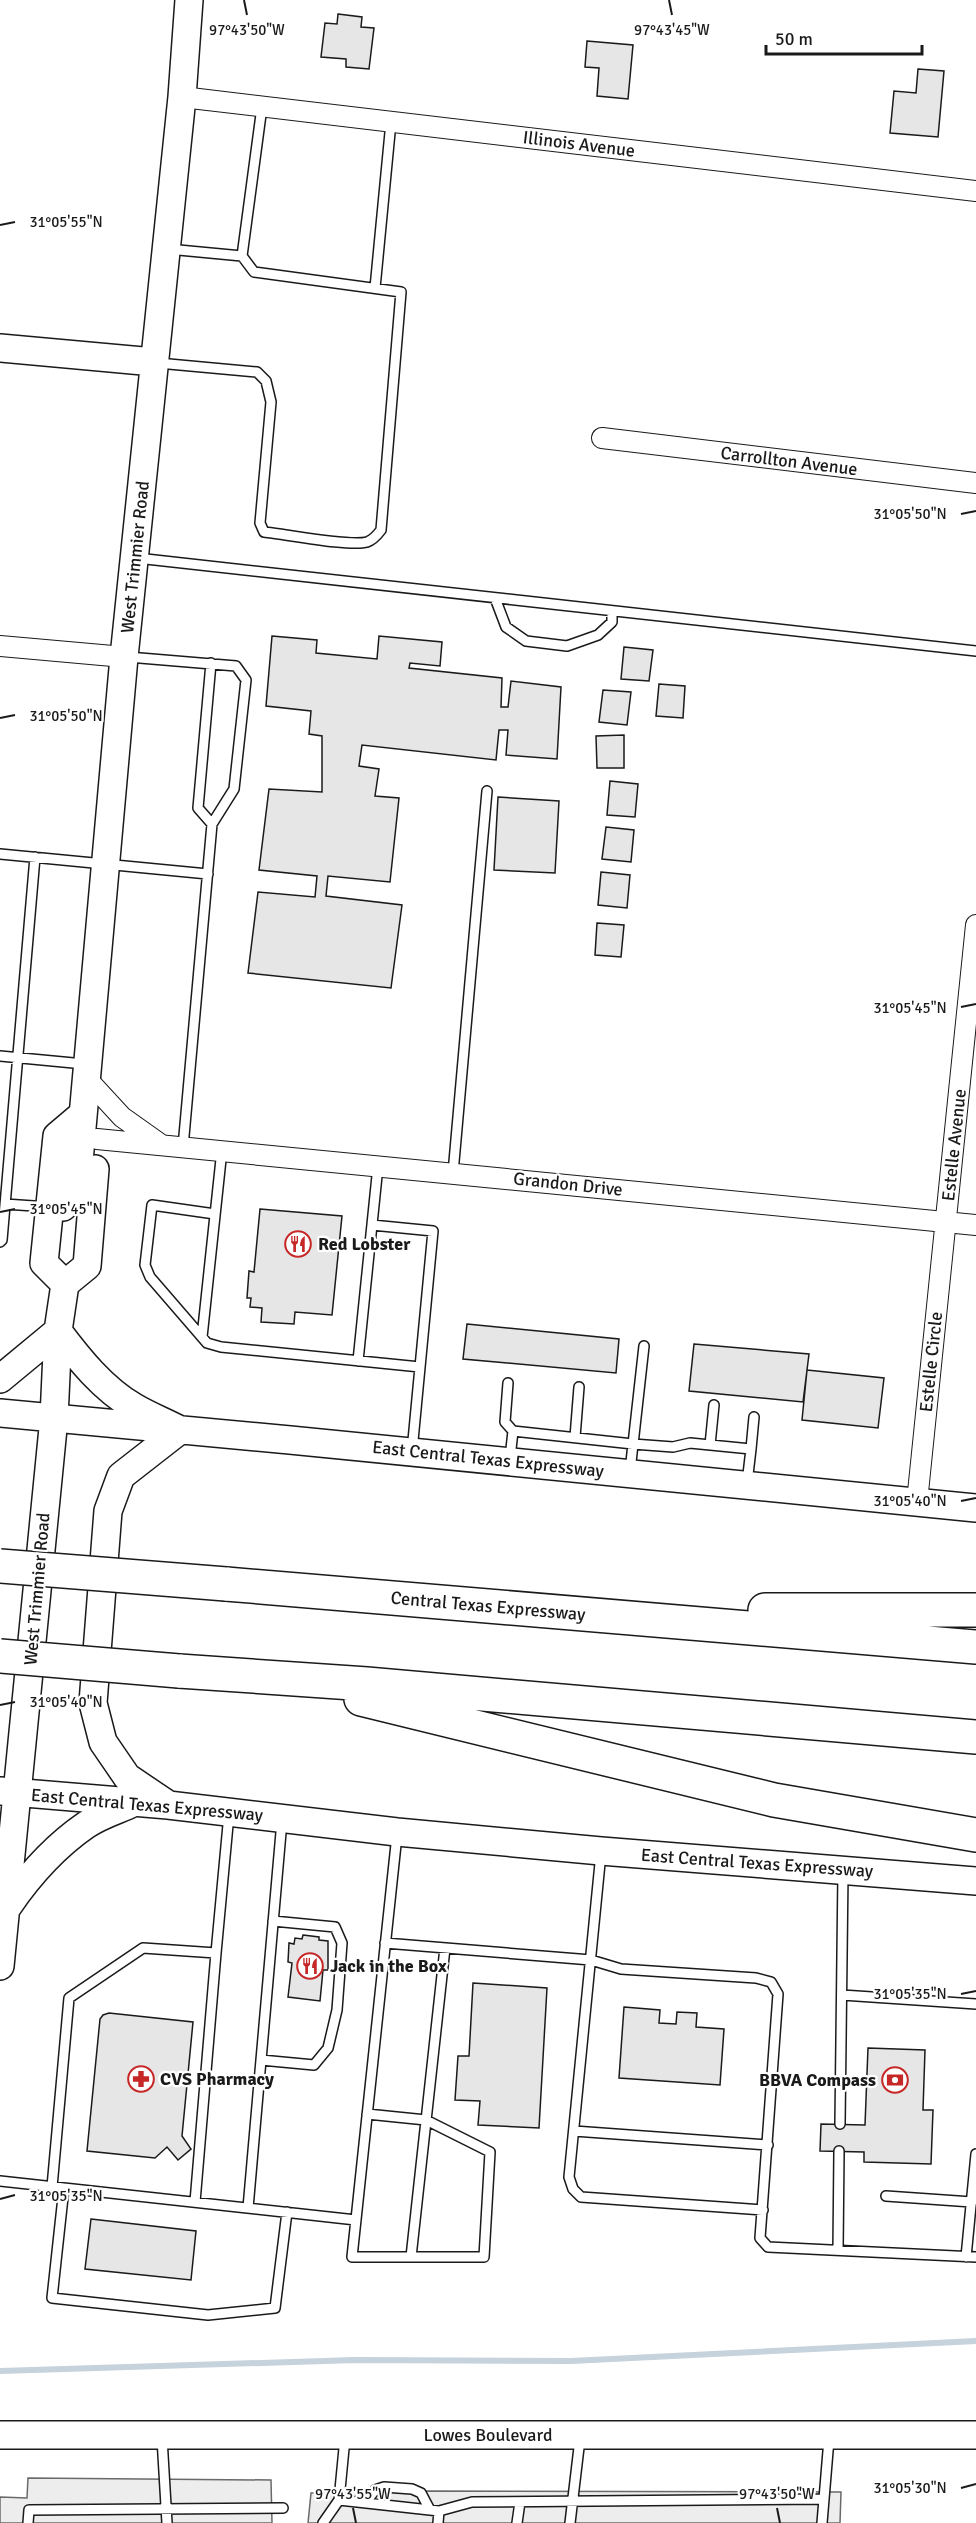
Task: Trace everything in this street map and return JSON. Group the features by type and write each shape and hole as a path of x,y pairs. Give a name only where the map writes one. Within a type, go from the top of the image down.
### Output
{"highway":[{"name":"Central Texas Expressway","path":"0,1566 976,1647"},
{"path":"669,1621 711,1610 976,1610"},
{"path":"0,1656 976,1737"},
{"path":"281,1678 423,1716 774,1800 976,1835"}],"main road":[{"name":"West Trimmier Road","path":"83,1114 124,657 182,97 189,0"},
{"path":"0,348 154,362"},
{"path":"83,1114 97,1139 87,1266 65,1284 44,1263 57,1136 83,1114"},
{"name":"West Trimmier Road","path":"0,1966 9,1792 54,1418 58,1331 65,1284"},
{"path":"0,1379 58,1331 87,1367 111,1390 133,1407 180,1430 121,1476 108,1511 93,1703 103,1742 127,1777 168,1805"},
{"name":"East Central Texas Expressway","path":"0,1413 976,1508"},
{"name":"East Central Texas Expressway","path":"9,1792 168,1805 397,1832 601,1851 976,1881"},
{"path":"3,1906 53,1850 87,1823 135,1802"},
{"name":"Lowes Boulevard","path":"0,2435 976,2435"}],"street":[{"name":"Illinois Avenue","path":"182,97 976,191"},
{"name":"Carrollton Avenue","path":"602,438 976,483"},
{"path":"0,646 124,657"},
{"name":"Estelle Avenue","path":"946,1222 976,925"},
{"name":"Grandon Drive","path":"88,1071 122,1117 159,1144"},
{"name":"Grandon Drive","path":"97,1139 976,1225"},
{"name":"Estelle Circle","path":"917,1502 946,1222"}],"lane":[{"path":"154,362 257,372 266,381 271,402 260,523 264,532 353,543 368,542 381,530 401,291 254,272 242,256 262,107"},
{"path":"375,288 391,122"},
{"path":"166,249 242,256"},
{"path":"135,558 976,651"},
{"path":"495,598 506,627 526,641 567,646 598,635 612,622 612,611"},
{"path":"124,657 236,666 246,681 234,789 212,824 183,1147"},
{"path":"211,663 198,808 212,824"},
{"path":"453,1173 487,791"},
{"path":"0,854 208,874"},
{"path":"0,1242 19,1058 35,857"},
{"path":"0,1056 88,1071"},
{"path":"202,1337 222,1150"},
{"path":"358,1361 378,1166"},
{"path":"5,1204 50,1207"},
{"path":"215,1214 152,1205 145,1264 150,1277 207,1343 221,1347 420,1367"},
{"path":"372,1225 434,1231 412,1452"},
{"path":"630,1473 644,1346"},
{"path":"508,1383 505,1422 513,1431 633,1444 673,1446 690,1443 751,1449"},
{"path":"574,1437 579,1387"},
{"path":"710,1445 714,1405"},
{"path":"747,1486 754,1417"},
{"path":"510,1462 513,1431"},
{"path":"195,2202 229,1812"},
{"path":"248,2208 283,1818"},
{"path":"367,2114 426,2120 490,2152 484,2257 352,2257 367,2114 386,1943 397,1832"},
{"path":"601,1851 569,2177 573,2189 581,2197 763,2210"},
{"path":"840,2124 843,1869"},
{"path":"261,2060 314,2066 328,2048 337,2010 339,1988 342,1943 335,1927 273,1921"},
{"path":"386,1943 591,1960 621,1969 756,1978 771,1982 778,1994 760,2238 768,2247 971,2257 976,2154"},
{"path":"52,2187 69,1998 143,1948 216,1953"},
{"path":"411,2257 445,1948"},
{"path":"842,1995 976,2004"},
{"path":"574,2131 768,2145"},
{"path":"838,2250 839,2151"},
{"path":"0,2181 356,2220"},
{"path":"64,2188 52,2298 208,2315 275,2308 287,2212"},
{"path":"885,2196 972,2202"},
{"path":"162,2435 167,2523"},
{"path":"323,2523 339,2500 345,2435"},
{"path":"570,2523 580,2435"},
{"path":"822,2523 830,2435"},
{"path":"366,2502 375,2490 384,2487 412,2489 421,2493 434,2510 438,2523"},
{"path":"339,2500 434,2510 472,2502 824,2499"},
{"path":"517,2523 520,2502"},
{"path":"28,2523 29,2510 283,2508"}],"shaded area":[{"path":"28,2478 271,2480 272,2523 0,2523 0,2497 27,2498"},
{"path":"841,2492 840,2523 308,2523 311,2493"}],"building":[{"path":"338,14 362,17 361,27 374,28 369,69 346,67 346,59 321,57 325,23 337,24"},
{"path":"587,41 633,45 628,99 597,96 599,68 585,67"},
{"path":"918,69 944,71 938,137 890,133 894,91 916,93"},
{"path":"272,636 317,640 316,653 377,659 379,636 442,642 440,666 410,663 409,668 502,678 501,707 508,707 511,681 561,687 557,759 506,755 508,730 499,730 496,760 362,745 359,766 379,769 375,796 399,798 390,882 328,876 326,896 402,905 391,988 248,973 258,892 315,897 317,876 259,870 269,789 322,792 322,736 309,734 311,711 266,706"},
{"path":"624,647 653,650 649,681 621,679"},
{"path":"659,684 685,686 683,718 656,716"},
{"path":"603,690 631,692 627,725 599,722"},
{"path":"624,735 624,768 597,768 596,736"},
{"path":"610,781 638,784 635,817 607,815"},
{"path":"498,797 559,801 555,873 494,870"},
{"path":"606,827 634,830 631,862 602,859"},
{"path":"601,872 630,875 627,908 598,905"},
{"path":"597,923 624,925 621,957 595,955"},
{"name":"Red Lobster","path":"260,1209 342,1216 332,1315 295,1312 294,1324 261,1322 262,1308 250,1307 251,1298 247,1298 249,1271 254,1272"},
{"path":"467,1324 619,1339 616,1373 463,1359"},
{"path":"694,1344 809,1354 803,1402 689,1391"},
{"path":"807,1370 884,1378 878,1428 802,1420"},
{"name":"Jack in the Box","path":"303,1935 328,1941 328,1970 323,1970 320,2001 288,1997 292,1963 288,1962 289,1943 294,1944 295,1938 302,1939"},
{"path":"473,1983 547,1988 539,2128 478,2125 480,2101 455,2100 458,2056 469,2056"},
{"path":"624,2007 660,2010 659,2023 676,2024 677,2012 697,2013 696,2027 724,2029 720,2085 619,2078"},
{"name":"CVS Pharmacy","path":"109,2013 193,2022 182,2136 191,2149 178,2160 167,2147 155,2158 87,2151 100,2019"},
{"name":"BBVA Compass","path":"868,2048 925,2050 923,2110 933,2110 931,2164 864,2162 864,2152 820,2151 821,2124 865,2125"},
{"path":"91,2219 196,2231 191,2280 85,2269"}],"waterway":[{"path":"0,2371 355,2360 571,2361 976,2341"}],"place":[{"name":"Red Lobster","path":"298,1244"},
{"name":"Jack in the Box","path":"310,1966"},
{"name":"CVS Pharmacy","path":"141,2079"},
{"name":"BBVA Compass","path":"895,2080"}]}
